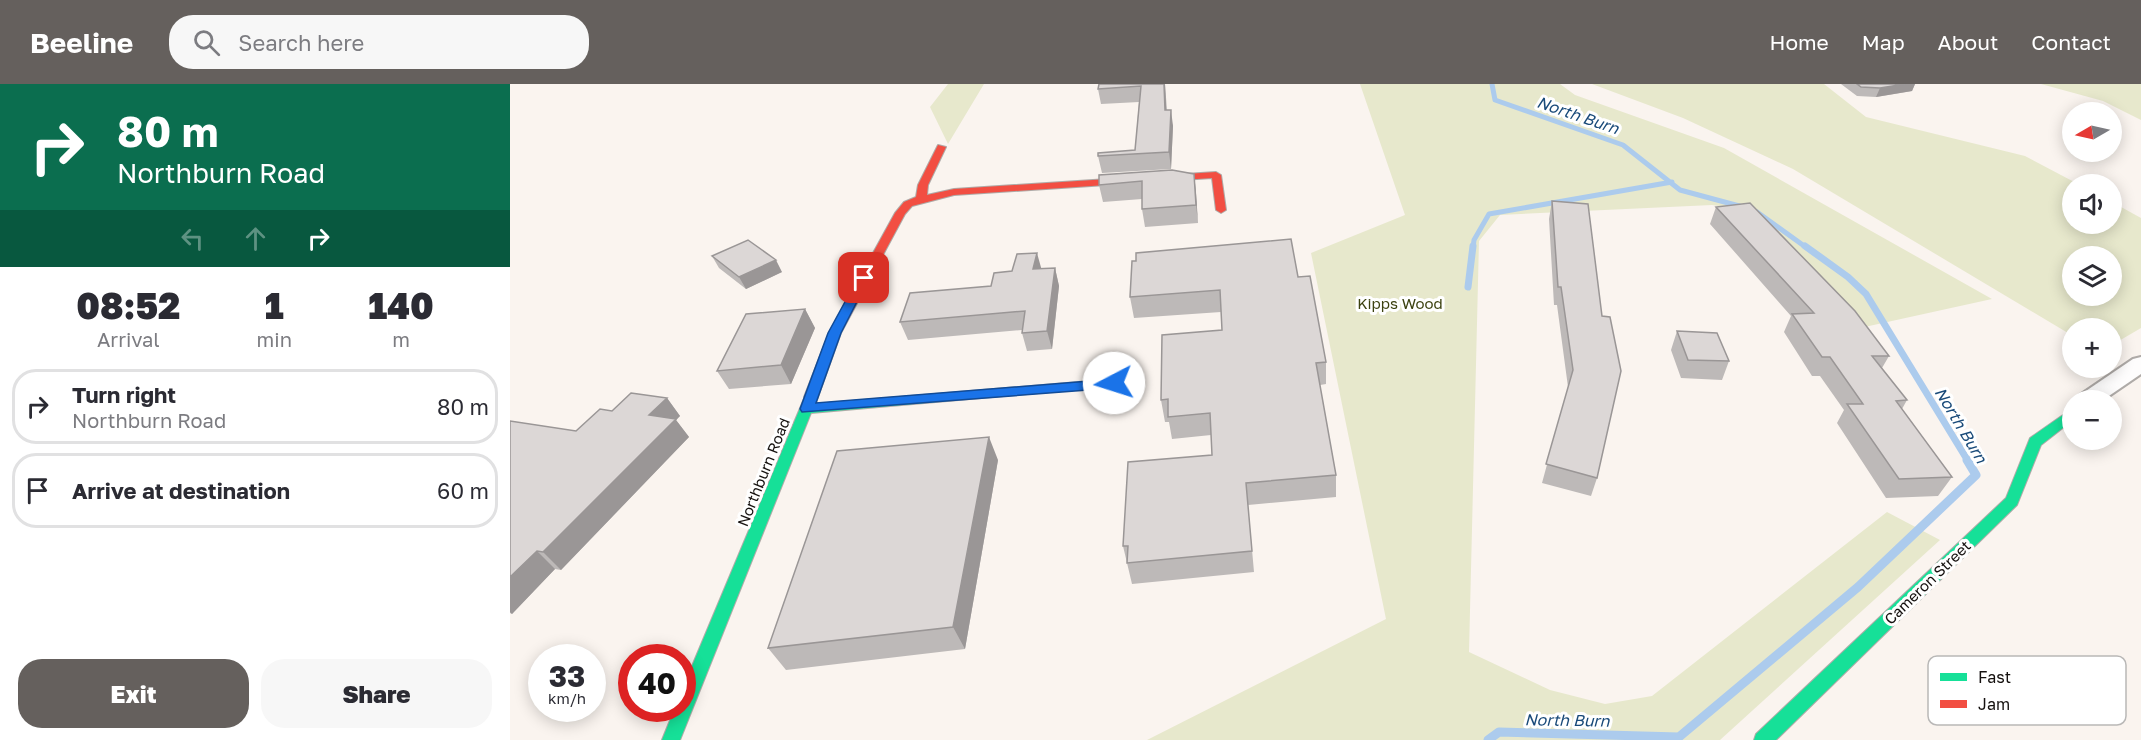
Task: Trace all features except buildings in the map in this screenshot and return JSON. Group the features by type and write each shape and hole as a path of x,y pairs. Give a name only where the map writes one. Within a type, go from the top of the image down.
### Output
{"street":[{"path":"921,199 923,184 941,147"},
{"name":"Northburn Road","path":"671,740 807,409 835,333 885,238 904,208 921,199 954,192 1216,175 1221,210"},
{"path":"2103,390 2141,364"},
{"path":"807,409 1114,383"},
{"name":"Cameron Street","path":"1763,740 2012,501 2035,442 2062,421"}],"green space":[{"path":"948,84 984,84 948,144 930,107"},
{"name":"Kipps Wood","path":"1360,84 1560,84 1575,95 1724,148 1992,299 1860,328 1743,210 1712,205 1500,215 1479,241 1469,652 1550,690 1605,704 1652,696 1887,512 1940,540 1720,740 1147,740 1386,619 1311,253 1405,215"},
{"path":"1592,84 1824,84 1866,117 2025,156 2062,176 2062,234 2122,234 2122,208 2141,218 2141,328 2122,339 2122,318 2062,318 2062,329 1793,169 1683,118"},
{"path":"2041,84 2141,84 2141,120 2122,110 2122,102 2103,101"}],"waterway":[{"name":"North Burn","path":"1492,84 1495,100 1623,145 1670,182"},
{"path":"1473,248 1474,240 1489,214 1670,182"},
{"name":"North Burn","path":"1670,182 1680,190 1743,207"},
{"name":"North Burn","path":"1757,212 1807,248"},
{"path":"1468,287 1473,246"},
{"name":"North Burn","path":"1805,246 1848,277 1866,294 1968,461"},
{"name":"North Burn","path":"1488,740 1499,732 1679,737 1858,587 1976,475 1967,460"}],"traffic: fast":[{"path":"807,409 1114,383"},
{"path":"671,740 811,397"},
{"path":"1763,740 2012,501 2035,442 2062,421"}],"traffic: jam":[{"path":"811,397 835,333 900,213 908,204 921,199 923,185 941,147"},
{"path":"921,199 954,192 1216,175 1221,210"}],"route":[{"path":"864,278 835,333 807,409 1114,383"}]}
